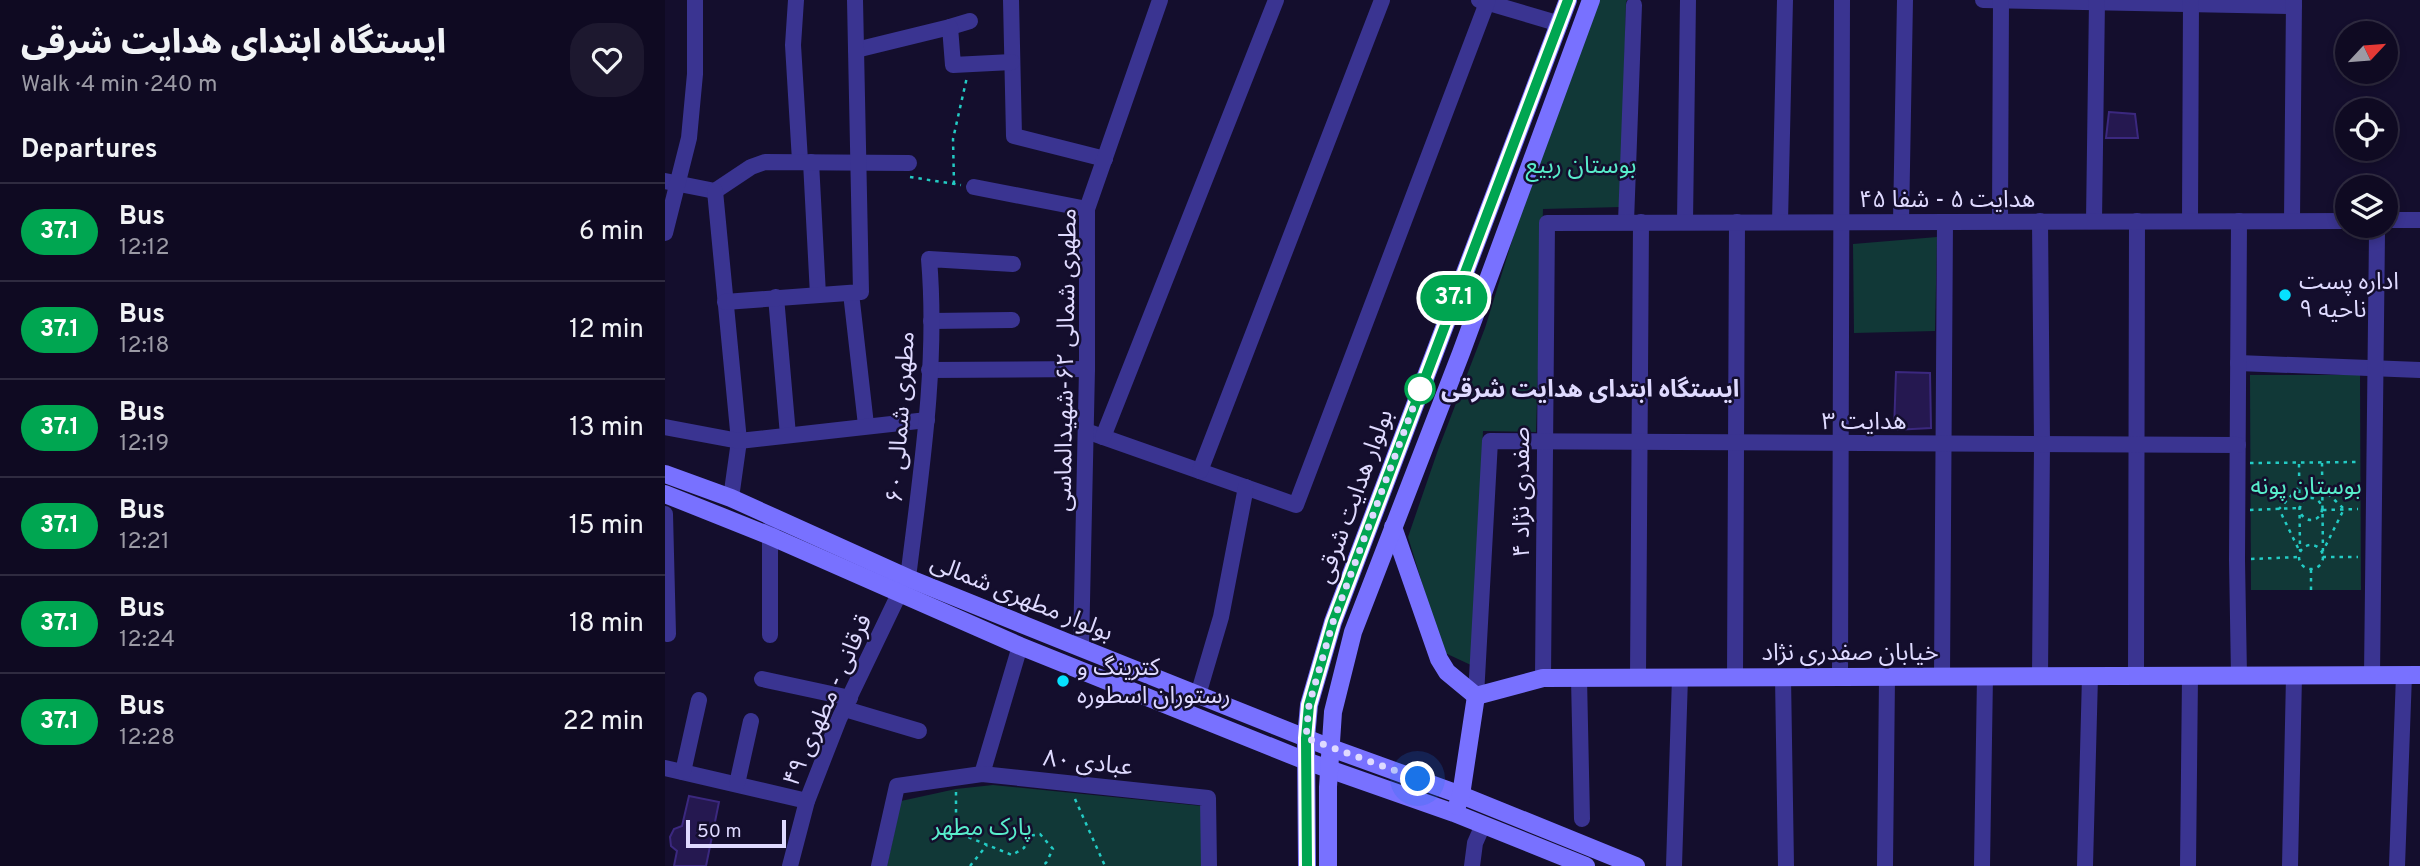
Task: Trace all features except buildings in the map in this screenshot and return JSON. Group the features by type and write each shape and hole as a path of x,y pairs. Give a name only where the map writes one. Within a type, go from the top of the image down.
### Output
{"main road":[{"name":"بولوار هدایت شرقی","path":"1307,866 1305,761 1309,705 1333,622 1568,0"},
{"name":"بولوار هدایت شرقی","path":"1328,866 1329,769 1333,712 1353,632 1461,353 1591,0"},
{"name":"بولوار مطهری شمالی","path":"665,474 731,498 908,578 1081,648 1331,748 1461,795 1636,866"},
{"name":"بولوار مطهری شمالی","path":"665,494 770,536 1020,646 1305,761 1454,813 1586,866"},
{"path":"1393,527 1439,659 1447,672 1476,696 1461,795 1454,813"},
{"name":"خیابان صفدری نژاد","path":"1476,696 1543,678 2412,675"}],"street":[{"path":"665,233 671,182 689,138 695,0"},
{"path":"796,0 793,45 818,295"},
{"path":"855,0 859,162 856,293 866,425"},
{"path":"1010,0 1014,136 1105,159"},
{"name":"مطهری شمالی ۶۲-شهیدالماسی","path":"1081,648 1087,369 1087,209 1160,0"},
{"path":"1103,437 1276,0"},
{"path":"1201,471 1383,0"},
{"path":"1685,222 1688,0"},
{"path":"1780,222 1785,0"},
{"path":"1840,677 1839,222 1842,0"},
{"path":"1901,222 1905,0"},
{"path":"1983,0 2294,3 2292,221"},
{"path":"2000,0 2000,221"},
{"path":"1086,431 1296,505 1395,246 1484,1 1560,24"},
{"path":"2094,221 2097,1"},
{"path":"2190,221 2191,2"},
{"path":"1634,5 1633,222 1639,442 1638,677"},
{"path":"856,50 970,21"},
{"path":"950,27 953,65 1012,62"},
{"path":"671,182 715,191 758,163 909,163"},
{"path":"974,187 1087,209"},
{"path":"715,191 739,441 731,498"},
{"name":"هدایت ۵ - شفا ۴۵","path":"1547,223 2335,220"},
{"path":"2398,224 2420,220"},
{"path":"2040,221 2040,676"},
{"path":"2136,676 2137,221"},
{"path":"2239,221 2239,676"},
{"path":"1735,677 1737,222"},
{"path":"1942,677 1945,222"},
{"name":"صفدری نژاد ۴","path":"1543,678 1547,223"},
{"path":"2372,676 2374,369 2380,238"},
{"name":"مطهری شمالی ۶۰","path":"908,578 927,419 932,290 929,259 1013,264"},
{"path":"725,302 856,293"},
{"path":"776,298 788,435"},
{"path":"931,321 1012,320"},
{"path":"2238,363 2420,370"},
{"path":"929,370 1087,369"},
{"path":"665,427 739,441 927,419"},
{"name":"هدایت ۳","path":"1476,696 1490,441 2238,445"},
{"path":"1198,695 1221,617 1246,487"},
{"path":"665,514 668,634"},
{"path":"770,635 770,536 775,518"},
{"name":"قرقانی - مطهری ۴۹","path":"790,866 807,801 848,703 899,594"},
{"path":"982,774 1020,646"},
{"path":"2397,866 2412,675"},
{"path":"1982,866 1986,676"},
{"path":"2085,866 2090,676"},
{"path":"2188,866 2190,676"},
{"path":"2290,866 2294,676"},
{"path":"1674,866 1680,677"},
{"path":"1783,677 1786,866"},
{"path":"1885,866 1887,677"},
{"path":"1579,678 1582,819"},
{"path":"762,679 848,703 919,731"},
{"path":"683,772 699,701"},
{"path":"737,784 751,721"},
{"path":"665,768 807,801"},
{"name":"عبادی ۸۰","path":"879,866 897,786 982,774 1208,798 1209,866"},
{"path":"1472,866 1475,844 1483,825"}],"path":[{"path":"909,163 910,179 954,184 953,139 966,82 967,64"},
{"path":"2237,463 2373,462"},
{"path":"2299,463 2299,557 2302,565 2311,569"},
{"path":"2311,569 2319,565 2323,557 2322,463"},
{"path":"2279,509 2299,487"},
{"path":"2322,488 2343,509"},
{"path":"2308,497 2321,502 2323,510 2319,518 2309,521 2302,517 2299,508 2302,501 2308,497"},
{"path":"2237,510 2299,508"},
{"path":"2279,509 2300,551"},
{"path":"2323,552 2343,509"},
{"path":"2323,510 2372,509"},
{"path":"2300,551 2311,545 2320,549 2323,557"},
{"path":"2323,557 2372,556"},
{"path":"2237,560 2299,557"},
{"path":"2311,569 2311,590"},
{"path":"956,778 956,827 968,837 1012,855 1024,848 1028,836 1040,834 1053,849 1046,863 1039,866"},
{"path":"1068,783 1105,866"},
{"path":"970,866 987,845"}],"green space":[{"name":"بوستان ربیع","path":"1600,0 1627,0 1621,207 1543,209 1536,432 1483,431 1473,666 1443,652 1408,537 1485,328 1533,173"},
{"path":"1937,237 1935,331 1854,333 1853,244"},
{"name":"بوستان پونه","path":"2250,375 2360,375 2361,590 2251,590"},
{"name":"پارک مطهر","path":"993,785 1202,806 1201,866 887,866 901,801 956,789"}],"bus line":[{"name":"37.1","path":"1307,866 1306,738 1309,705 1333,622 1568,0"}],"place":[{"name":"اداره پست ناحیه ۹","path":"2285,295"},
{"name":"ایستگاه ابتدای هدایت شرقی","path":"1420,389"},
{"name":"کترینگ و رستوران اسطوره","path":"1063,681"}],"route":[{"path":"1418,779 1306,738 1309,705 1333,622 1420,389"}]}
